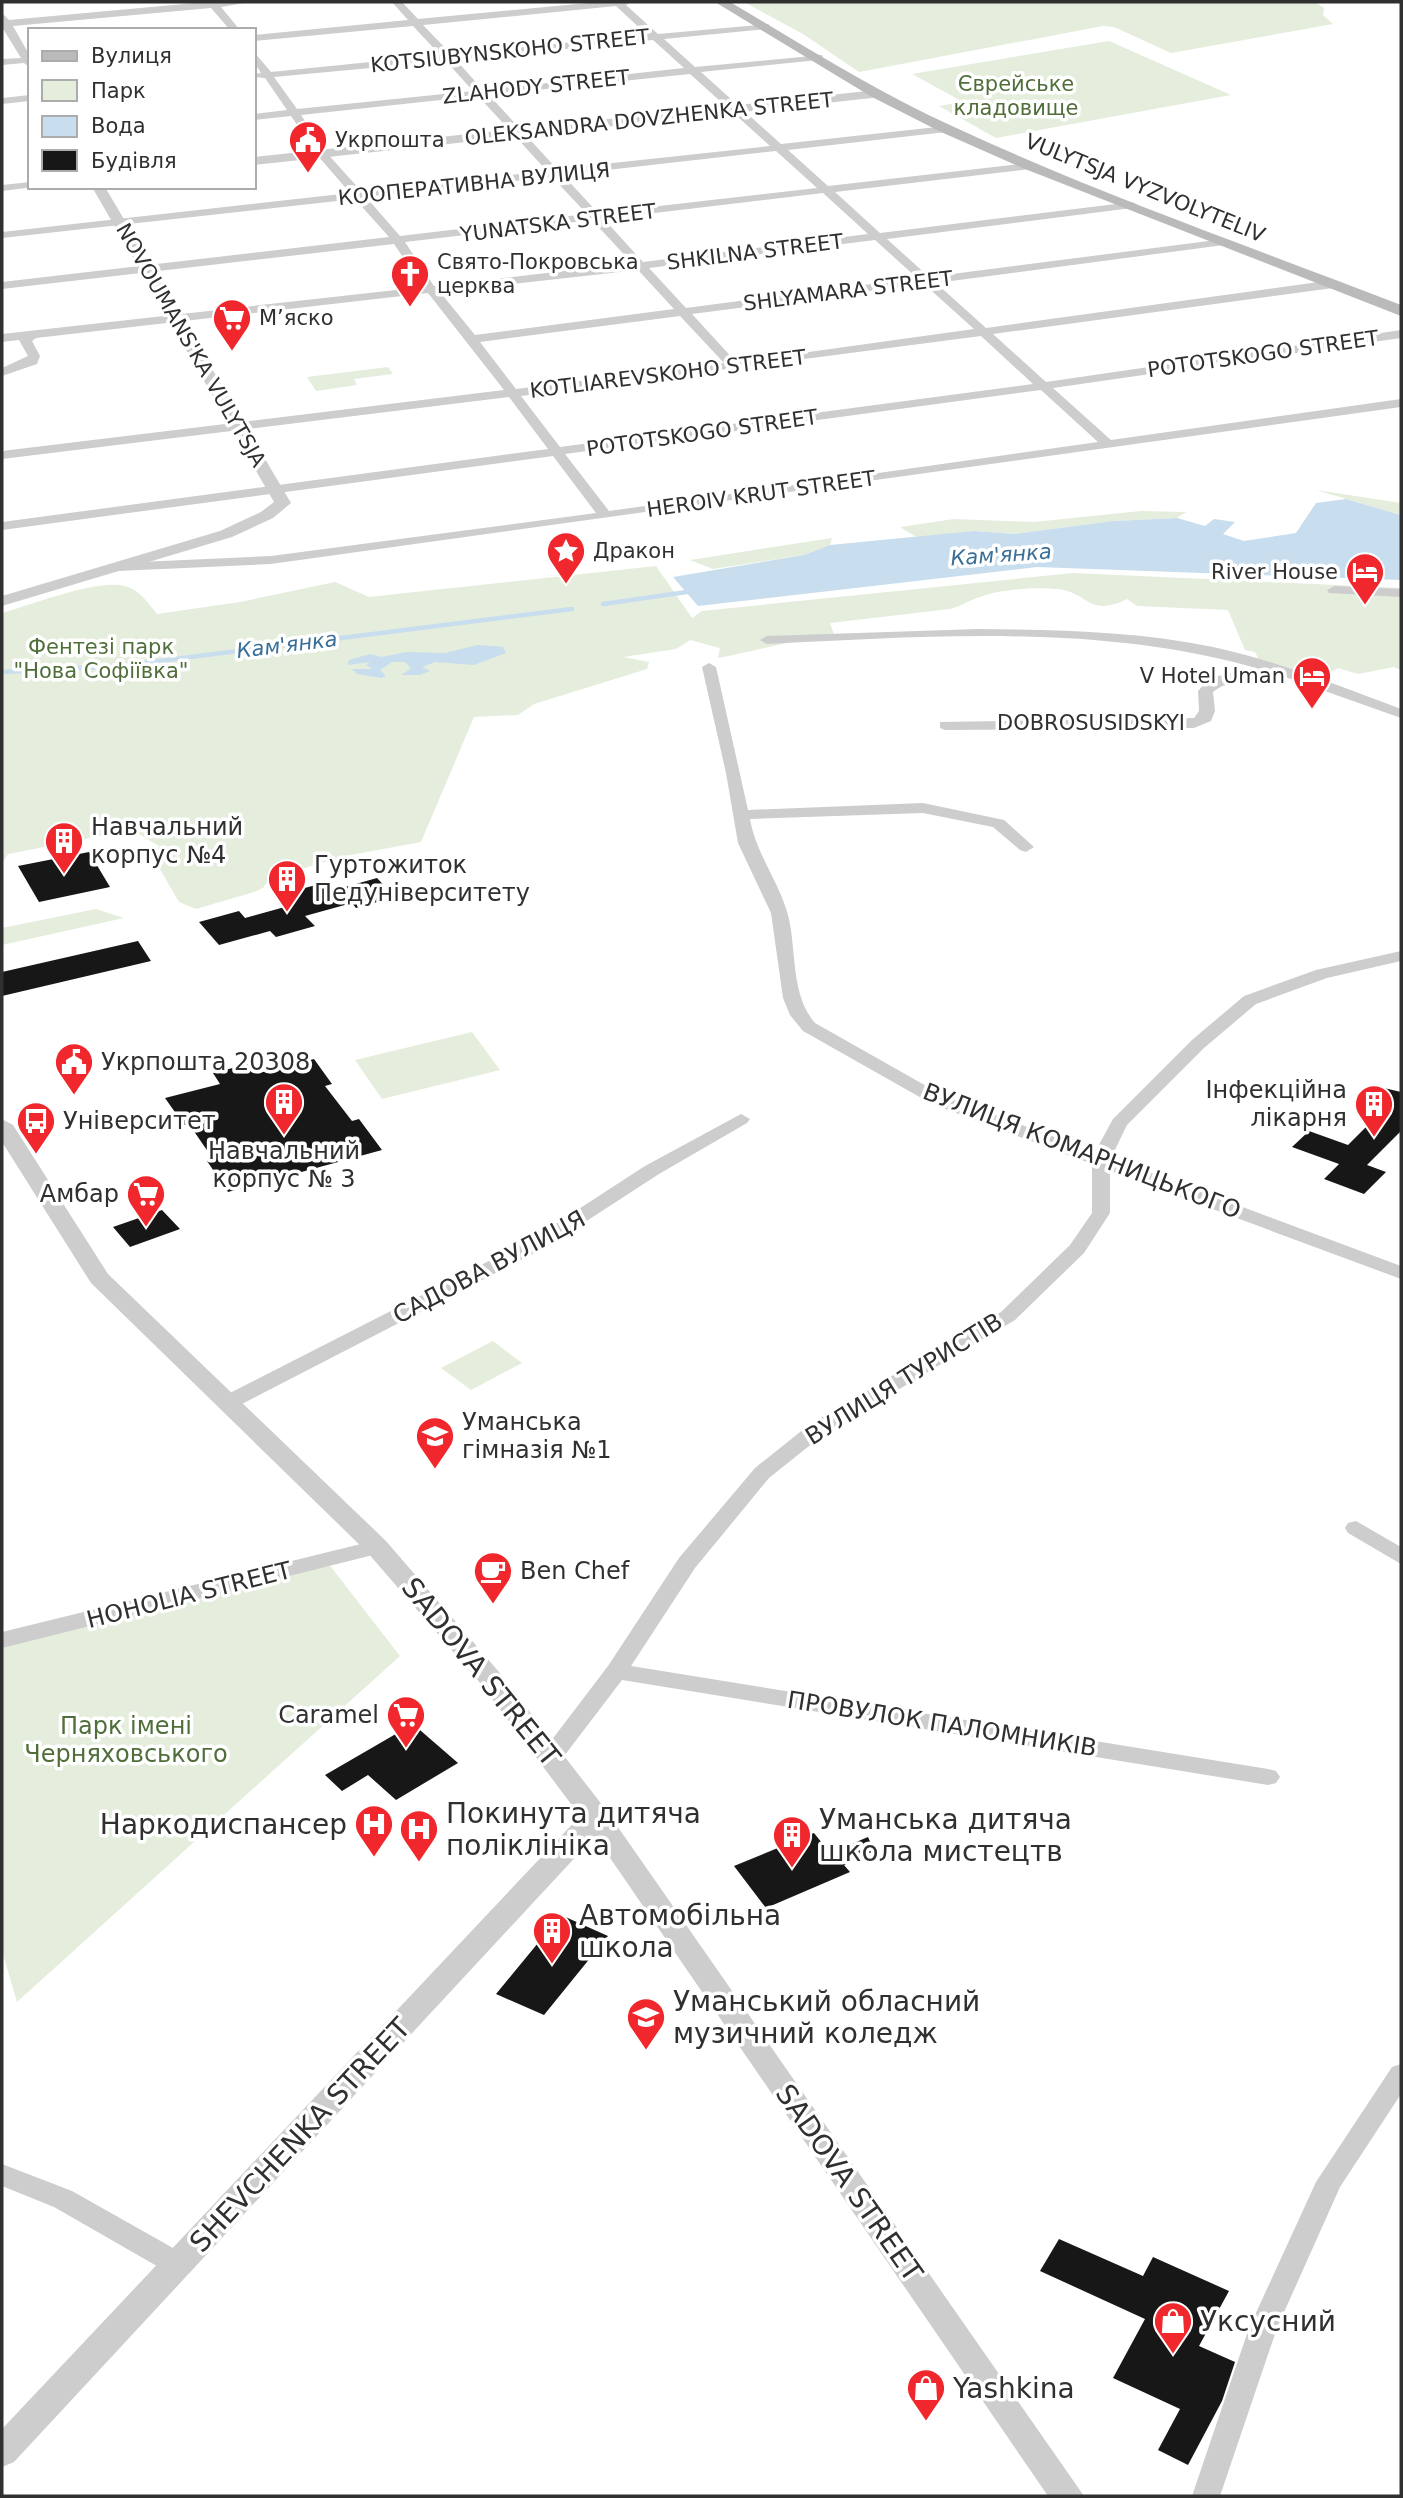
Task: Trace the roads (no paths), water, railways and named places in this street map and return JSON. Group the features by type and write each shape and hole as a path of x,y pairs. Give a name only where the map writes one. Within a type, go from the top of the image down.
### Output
{"main road":[{"name":"VULYTSJA VYZVOLYTELIV","path":"721,2 766,26 877,94 946,129 1030,166 1401,311"}],"street":[{"path":"28,60 3,21 245,2"},
{"path":"397,2 733,366"},
{"path":"256,38 626,2"},
{"path":"213,3 233,28"},
{"path":"618,3 1108,444"},
{"name":"KOTSIUBYNSKOHO STREET","path":"256,77 766,26"},
{"name":"ZLAHODY STREET","path":"256,117 818,57"},
{"path":"256,58 322,154 399,242 429,288 472,339 605,516"},
{"path":"2,62 28,62"},
{"name":"OLEKSANDRA DOVZHENKA STREET","path":"256,161 877,94"},
{"path":"2,101 28,98"},
{"name":"КООПЕРАТИВНА ВУЛИЦЯ","path":"2,235 360,197 946,129"},
{"name":"YUNATSKA STREET","path":"2,286 399,242 1030,166"},
{"path":"2,188 28,185"},
{"name":"NOVOUMANS'KA VULYTSJA","path":"100,189 283,503"},
{"name":"SHKILNA STREET","path":"2,338 639,266 1132,205"},
{"name":"SHLYAMARA STREET","path":"472,339 1224,242"},
{"name":"KOTLIAREVSKOHO STREET","path":"2,456 733,366 1333,285"},
{"name":"POTOTSKOGO STREET","path":"2,526 274,487 557,453 1401,334"},
{"path":"2,372 33,361 34,356 25,340 32,335"},
{"name":"HEROIV KRUT STREET","path":"118,567 271,560 605,516 1401,403"},
{"path":"2,601 226,534 267,515 283,503 349,479"},
{"path":"1334,590 1401,593"},
{"path":"767,640 1069,634 1189,648 1287,673 1401,713"},
{"name":"ВУЛИЦЯ КОМАРНИЦЬКОГО","path":"709,667 743,815 746,843 779,913 792,998 799,1015 810,1027 939,1100 1401,1273"},
{"name":"DOBROSUSIDSKYI","path":"945,725 1194,723 1203,721 1207,711 1205,691 1213,683 1228,677 1287,673"},
{"path":"743,815 923,808 998,823 1026,847"},
{"name":"ВУЛИЦЯ ТУРИСТІВ","path":"551,1758 615,1671 687,1563 762,1473 817,1429 1008,1316 1077,1249 1101,1213 1101,1159 1119,1124 1198,1044 1250,1000 1322,974 1401,956"},
{"name":"САДОВА ВУЛИЦЯ","path":"229,1402 541,1242 652,1170 709,1140 741,1119"},
{"name":"SADOVA STREET","path":"5,1138 99,1278 377,1547 490,1678 596,1816 1066,2496"},
{"path":"1356,1528 1401,1557"},
{"name":"HOHOLIA STREET","path":"2,1640 377,1547"},
{"name":"ПРОВУЛОК ПАЛОМНИКІВ","path":"615,1671 1268,1777"},
{"name":"SHEVCHENKA STREET","path":"2,2452 596,1816"},
{"path":"1206,2496 1263,2328 1324,2194 1401,2074"},
{"path":"2,2175 63,2199 179,2265"}],"water":[{"path":"1346,499 1401,515 1401,580 1037,567 698,606 673,577 804,555 830,545 974,531 1015,534 1113,521 1177,518 1205,526 1214,519 1235,522 1223,534 1244,541 1296,533 1316,503"},
{"path":"478,645 503,647 506,653 474,665 435,662 422,667 430,671 420,675 401,675 411,668 405,662 392,662 380,670 386,676 382,678 357,674 352,669 373,669 366,665 370,662 348,665 349,660 370,654 381,657 407,652 445,653"}],"waterway":[{"name":"Кам'янка","path":"603,604 694,591"},
{"name":"Кам'янка","path":"2,672 119,666 572,609"}],"place":[{"name":"Укрпошта","path":"308,174"},
{"name":"Свято-Покровська церква","path":"410,308"},
{"name":"Мʼяско","path":"232,352"},
{"name":"Дракон","path":"566,585"},
{"name":"River House","path":"1365,606"},
{"name":"V Hotel Uman","path":"1312,710"},
{"name":"Навчальний корпус №4","path":"64,875"},
{"name":"Гуртожиток Педуніверситету","path":"287,913"},
{"name":"Укрпошта 20308","path":"74,1096"},
{"name":"Навчальний корпус № 3","path":"284,1136"},
{"name":"Інфекційна лікарня","path":"1374,1138"},
{"name":"Університет","path":"36,1155"},
{"name":"Амбар","path":"146,1228"},
{"name":"Уманська гімназія №1","path":"435,1470"},
{"name":"Ben Chef","path":"493,1605"},
{"name":"Caramel","path":"406,1749"},
{"name":"Наркодиспансер","path":"374,1858"},
{"name":"Покинута дитяча поліклініка","path":"419,1863"},
{"name":"Уманська дитяча школа мистецтв","path":"792,1869"},
{"name":"Автомобільна школа","path":"552,1965"},
{"name":"Уманський обласний музичний коледж","path":"646,2051"},
{"name":"Уксусний","path":"1173,2355"},
{"name":"Yashkina","path":"926,2422"}],"park label":[{"name":"Єврейське кладовище","path":"1016,96"},
{"name":"Фентезі парк \"Нова Софіївка\"","path":"101,659"},
{"name":"Парк імені Черняховського","path":"126,1740"}]}
